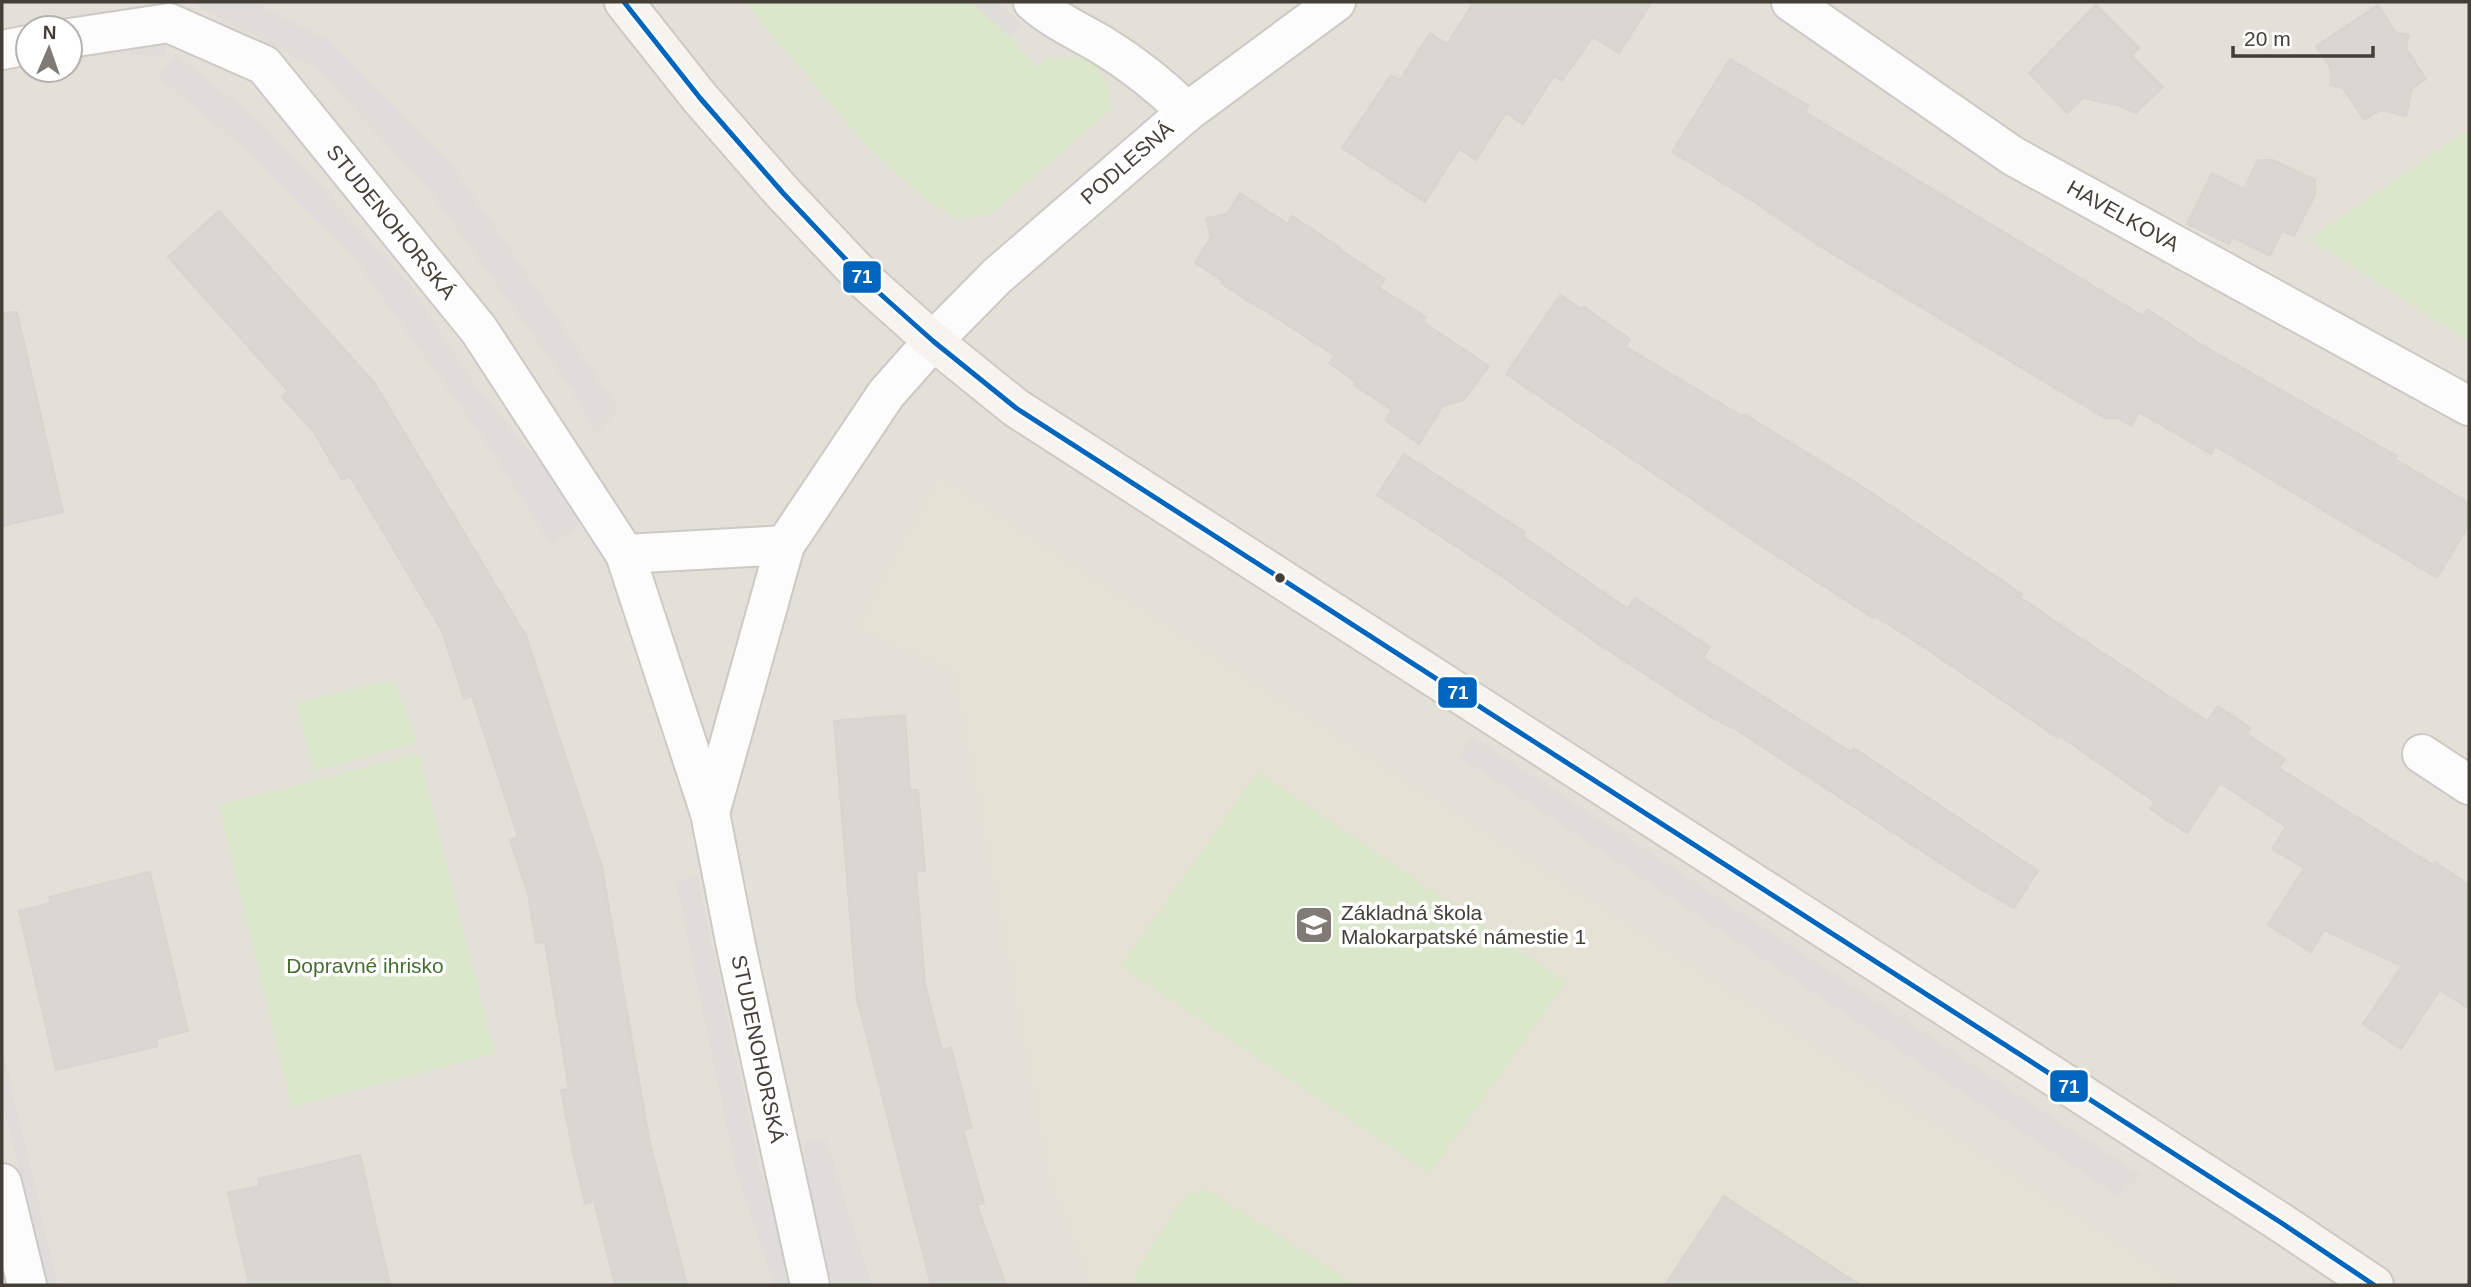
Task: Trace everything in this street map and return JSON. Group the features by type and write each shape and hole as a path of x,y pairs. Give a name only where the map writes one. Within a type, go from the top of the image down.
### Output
{"street":[{"path":"624,2 700,98 783,193 868,283 933,341 1027,416 2374,1285"},
{"path":"1033,2 1044,12 1104,47 1160,85 1187,112"},
{"name":"PODLESNÁ","path":"933,341 997,276 1187,112 1336,2"},
{"name":"HAVELKOVA","path":"1791,2 2013,156 2469,406"},
{"name":"STUDENOHORSKÁ","path":"84,36 169,23 264,65 479,330 625,554 710,813 737,951 810,1285"},
{"name":"STUDENOHORSKÁ","path":"710,813 785,545 886,394 933,341"},
{"path":"625,554 785,545"},
{"path":"2422,754 2469,785"},
{"path":"2,1183 27,1285"}],"shaded area":[{"path":"2,2 2469,2 2469,129 2310,239 2469,341 2469,1285 2,1285"},
{"path":"201,2 253,2 328,40 453,166 619,409 595,434 572,390 423,182 313,66 195,6"},
{"path":"972,2 998,2 1021,24 1009,36"},
{"path":"166,37 165,56 84,53 84,38"},
{"path":"175,54 261,122 409,283 474,384 586,518 552,546 487,444 350,253 235,141 158,77"},
{"name":"Základná škola Malokarpatské námestie 1","path":"939,478 2181,1285 1091,1285 1050,1178 954,672 857,627"},
{"path":"1472,736 2141,1175 2118,1197 1459,756"},
{"path":"697,875 760,1169 799,1285 774,1285 736,1171 676,882"},
{"path":"2,1045 58,1285 46,1285 2,1100"},
{"path":"826,1139 872,1285 835,1285 827,1265 807,1185 804,1144"}],"green space":[{"path":"748,2 972,2 1009,36 1036,67 1050,57 1094,59 1107,84 1111,109 991,214 957,219 921,196 864,143 758,18"},
{"path":"2469,129 2469,341 2310,239"},
{"path":"394,680 417,743 314,771 297,703"},
{"name":"Dopravné ihrisko","path":"419,754 494,1053 292,1107 219,805"},
{"path":"1258,772 1566,982 1430,1173 1121,966"},
{"path":"1202,1190 1209,1191 1356,1285 1135,1285 1137,1270 1184,1197"}],"building":[{"path":"1474,2 1652,2 1619,53 1593,37 1562,81 1554,76 1523,124 1506,113 1476,160 1459,149 1425,202 1342,148 1391,75 1400,80 1430,33 1447,44"},
{"path":"2096,5 2139,48 2131,55 2163,87 2136,113 2121,106 2083,98 2067,113 2029,73"},
{"path":"2378,5 2396,33 2409,35 2406,48 2426,79 2412,89 2406,116 2381,110 2364,120 2343,88 2330,85 2331,69 2316,46"},
{"path":"1730,59 1809,106 1805,112 2143,316 2147,309 2199,343 2397,456 2395,459 2469,503 2469,525 2437,578 2215,446 2211,454 2139,412 2131,426 2118,418 2105,418 1826,250 1672,152"},
{"path":"2258,160 2273,160 2315,180 2315,195 2294,236 2282,231 2270,256 2232,237 2229,244 2187,224 2212,173 2244,189"},
{"path":"1240,193 1288,224 1292,216 1339,247 1385,279 1379,288 1426,317 1423,322 1489,366 1464,400 1443,406 1419,444 1385,420 1392,410 1354,385 1356,382 1329,363 1335,356 1221,283 1223,281 1195,263 1211,237 1206,218 1227,214"},
{"path":"219,211 374,382 526,636 602,867 649,1139 687,1285 615,1285 594,1201 585,1204 573,1153 561,1090 569,1089 545,942 536,943 528,894 510,840 518,837 472,696 464,699 442,631 350,476 342,480 313,431 282,397 288,391 168,257"},
{"path":"1560,295 1582,309 1584,307 1630,339 1626,347 1742,416 1744,414 1863,487 2022,594 2020,597 2065,628 2207,721 2218,706 2251,728 2247,734 2285,759 2279,768 2469,885 2469,1009 2440,990 2401,1049 2363,1024 2402,966 2324,930 2311,952 2268,925 2304,868 2272,849 2286,827 2220,783 2187,833 2150,809 2155,802 2060,736 2058,738 1922,646 1875,616 1873,618 1760,545 1506,374"},
{"path":"17,312 63,512 2,526 2,313"},
{"path":"1404,454 1525,532 1522,536 1628,609 1635,598 1710,647 1703,658 1851,752 1854,748 2038,871 2014,908 1975,886 1735,729 1709,716 1377,495"},
{"path":"905,715 910,790 918,790 925,871 916,872 925,985 942,1050 951,1048 972,1128 963,1130 984,1203 977,1205 1006,1285 931,1285 857,999 834,721"},
{"path":"150,872 188,1031 156,1039 158,1046 56,1070 19,911 51,903 49,897"},
{"path":"360,1155 390,1285 249,1285 228,1192 260,1186 258,1179"},
{"path":"1724,1196 1779,1232 1860,1285 1665,1285"}],"transit line":[{"name":"71","path":"624,2 700,98 783,193 868,283 933,341 1016,408 2374,1285"}],"place":[{"name":"Základná škola Malokarpatské námestie 1","path":"1314,925"}]}
